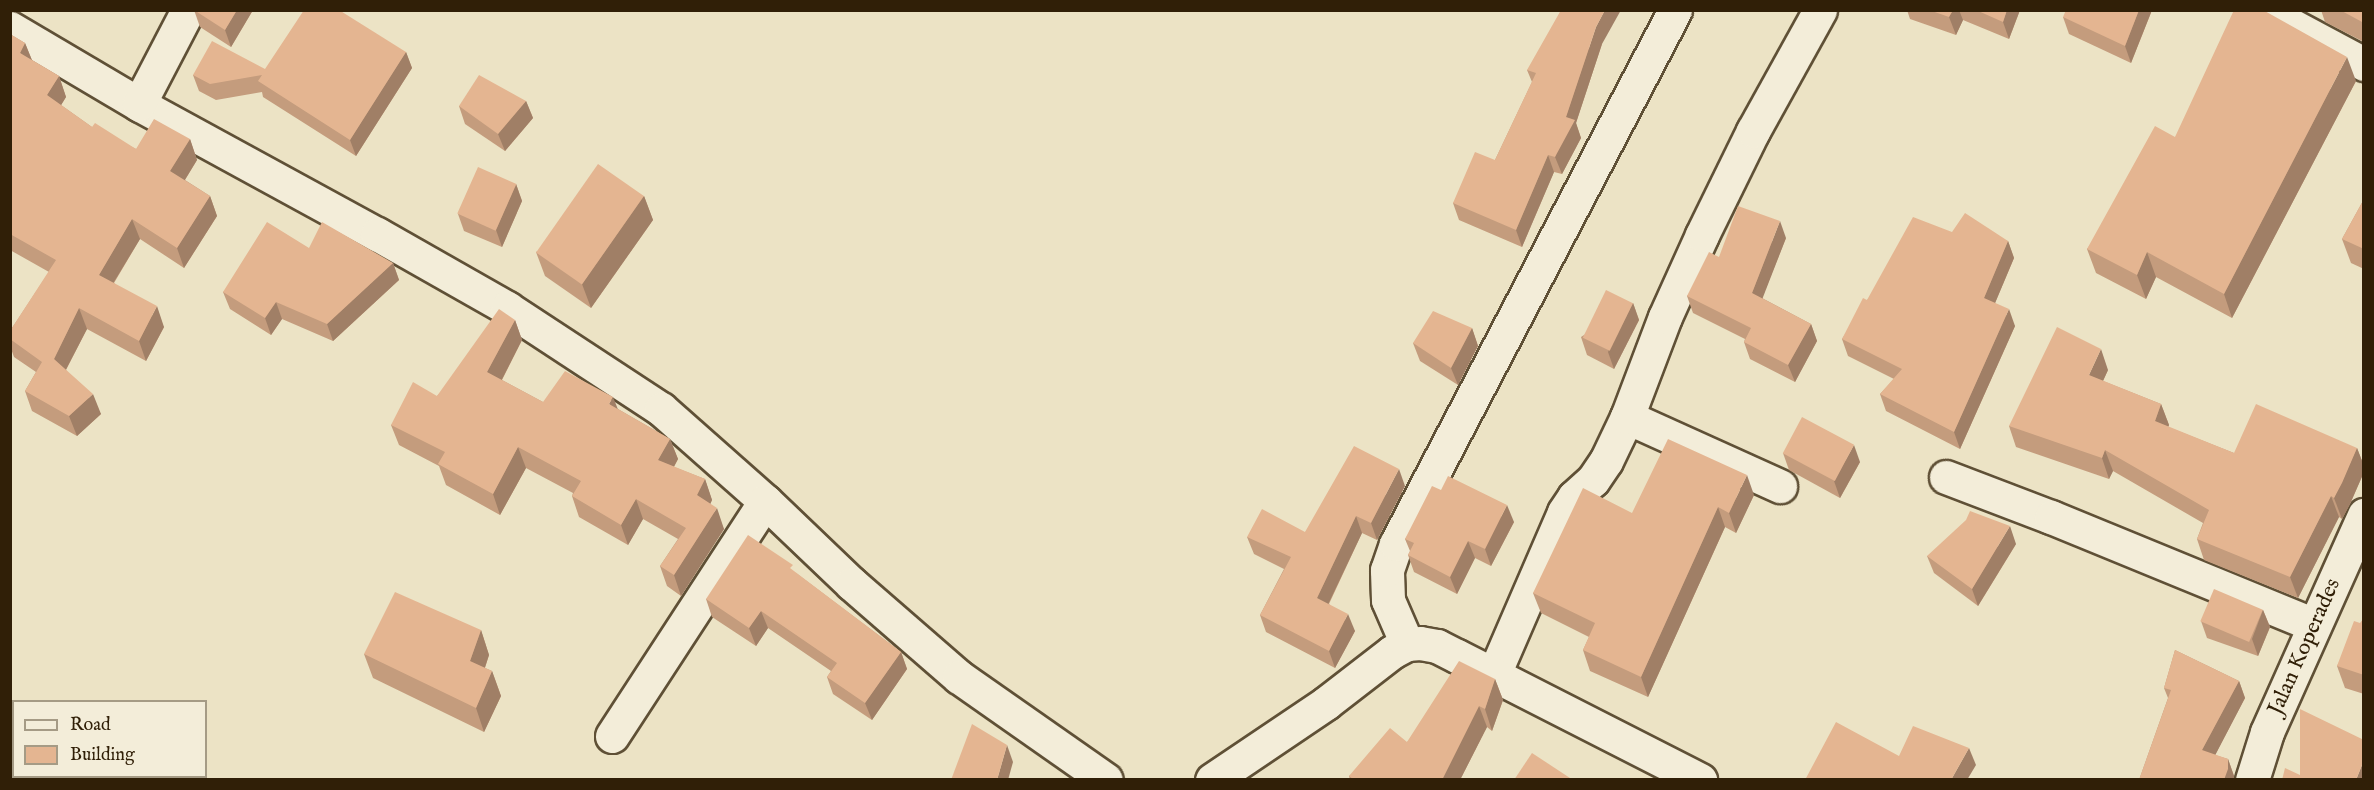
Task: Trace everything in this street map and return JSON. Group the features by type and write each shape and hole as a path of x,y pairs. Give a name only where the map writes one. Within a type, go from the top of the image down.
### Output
{"street":[{"path":"139,104 188,10"},
{"path":"1407,644 1388,600 1387,570 1396,544 1675,10"},
{"path":"1494,674 1564,512 1574,497 1602,468 1627,417 1665,317 1702,235 1753,131 1820,10"},
{"path":"2263,10 2364,64"},
{"path":"10,28 139,104 377,234 563,344 661,409 765,501 852,584 959,677 1106,780"},
{"path":"1627,417 1780,486"},
{"path":"1946,477 2051,517 2314,625"},
{"path":"612,736 765,501"},
{"name":"Jalan Koperades","path":"2252,780 2267,732 2364,515"},
{"path":"1212,780 1326,703 1392,652 1407,644 1420,643 1437,646 1700,780"}],"building":[{"path":"194,10 237,10 225,30"},
{"path":"304,10 339,10 406,52 350,140 258,81 262,75 210,84 193,75 212,41 265,69"},
{"path":"1561,10 1605,10 1596,27 1566,117 1575,120 1555,157 1548,155 1516,230 1453,203 1475,152 1495,160 1536,73 1527,70"},
{"path":"1929,10 1953,10 1949,17"},
{"path":"1976,10 2007,10 2003,22"},
{"path":"2066,10 2139,10 2125,46 2063,17"},
{"path":"2234,10 2263,10 2347,57 2224,294 2147,252 2137,275 2087,249 2155,126 2175,137"},
{"path":"2340,10 2364,10 2364,23"},
{"path":"10,34 25,43 20,53 59,76 47,95 92,127 95,123 136,149 154,119 190,139 170,171 210,196 177,248 132,219 99,275 157,306 139,341 79,308 54,359 93,394 69,416 25,391 42,362 10,339 10,331 56,260 10,234"},
{"path":"479,75 526,101 498,134 459,106"},
{"path":"598,164 644,196 582,285 536,252"},
{"path":"478,167 516,184 496,231 457,214"},
{"path":"2364,199 2364,249 2342,239"},
{"path":"1738,206 1780,221 1752,293 1811,324 1788,365 1744,342 1751,328 1687,296 1709,252 1719,257"},
{"path":"1965,213 2008,241 1984,298 2009,309 1954,432 1880,394 1902,369 1842,339 1863,298 1867,300 1913,217 1952,232"},
{"path":"267,222 309,248 322,222 393,263 327,324 276,302 265,318 223,292"},
{"path":"1606,290 1633,303 1610,351 1583,338"},
{"path":"499,309 515,320 487,372 543,402 565,371 613,397 609,404 670,439 658,460 705,479 697,495 717,508 674,575 660,566 686,528 636,499 621,525 572,496 581,481 518,447 493,494 438,464 445,452 391,425 413,382 437,396"},
{"path":"1433,311 1472,328 1451,368 1413,343"},
{"path":"2057,327 2101,349 2089,375 2161,404 2155,421 2234,453 2256,404 2357,448 2342,483 2334,498 2331,496 2290,577 2197,539 2209,510 2105,450 2102,458 2009,426"},
{"path":"1802,417 1854,445 1835,481 1783,453"},
{"path":"1668,439 1747,475 1729,513 1718,507 1641,677 1583,650 1595,623 1533,593 1583,488 1632,513"},
{"path":"1354,446 1399,469 1371,523 1356,516 1317,598 1348,614 1329,651 1260,615 1291,557 1247,537 1262,509 1305,532"},
{"path":"1448,476 1507,505 1485,549 1468,541 1450,577 1408,555 1414,543 1405,539 1432,486 1441,490"},
{"path":"1970,511 2010,526 1972,589 1927,556 1966,520"},
{"path":"748,535 793,565 790,568 901,652 865,703 827,677 837,663 761,611 749,628 706,599"},
{"path":"2214,589 2263,610 2249,642 2200,621"},
{"path":"395,592 481,630 470,661 492,671 476,708 364,654"},
{"path":"2364,618 2364,675 2337,666 2354,621 2360,623"},
{"path":"2175,650 2239,681 2202,750 2228,759 2228,769 2224,780 2139,780 2171,690 2164,688"},
{"path":"1459,661 1495,679 1485,709 1479,706 1442,780 1354,780 1349,776 1390,728 1407,742"},
{"path":"2300,709 2364,740 2364,760 2356,780 2282,780 2285,768 2300,775"},
{"path":"1836,722 1899,756 1913,726 1969,748 1951,780 1805,780"},
{"path":"972,724 1007,745 997,780 951,780"},
{"path":"1532,753 1570,778 1569,780 1514,780"}]}
